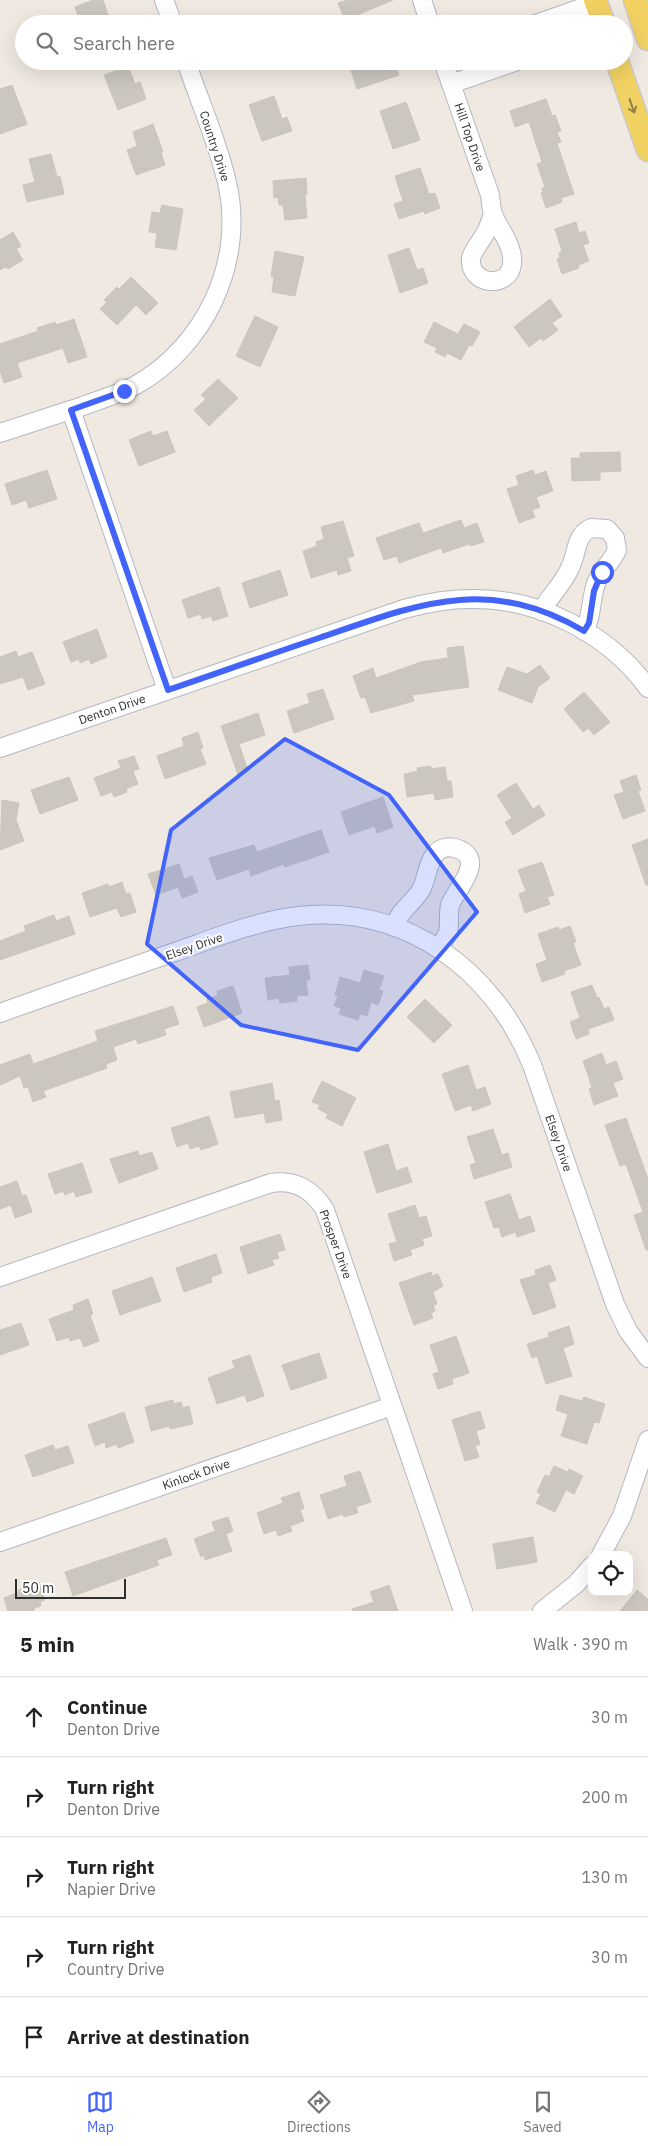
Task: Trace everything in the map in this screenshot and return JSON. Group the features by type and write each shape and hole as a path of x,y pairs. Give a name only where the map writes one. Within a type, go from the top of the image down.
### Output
{"main road":[{"path":"596,1 601,15"},
{"path":"641,11 648,39"},
{"path":"620,70 648,150"}],"street":[{"path":"164,0 170,15"},
{"path":"422,0 427,15"},
{"path":"559,15 596,1"},
{"name":"Country Drive","path":"0,433 124,391 159,370 175,356 208,312 221,284 229,255 231,219 228,189 221,161 189,70"},
{"name":"Hill Top Drive","path":"446,70 490,195 493,214"},
{"path":"451,84 491,70"},
{"path":"71,410 168,690"},
{"path":"541,611 549,597 570,570 581,534 591,528 607,530 615,538 616,550 597,581 589,623 584,631"},
{"name":"Denton Drive","path":"0,748 396,611 427,603 470,599 493,600 541,611 584,631 622,659 648,688"},
{"path":"394,927 401,912 422,888 435,854 445,848 456,848 467,856 470,870 469,875 451,903 448,932 439,949"},
{"name":"Elsey Drive","path":"0,1013 234,932 278,919 335,915 370,920 394,927 417,937 439,949 475,976 500,1004 519,1035 532,1065 615,1304 628,1331 648,1358"},
{"name":"Prosper Drive","path":"0,1277 271,1184 282,1182 298,1185 315,1196 325,1210 463,1611"},
{"name":"Kinlock Drive","path":"0,1542 392,1406"},
{"path":"603,1551 622,1516 648,1440"},
{"path":"542,1611 576,1584 588,1570"}],"highlighted area":[{"path":"285,739 389,795 477,912 358,1050 241,1025 147,944 171,830"}],"building":[{"path":"93,0 103,0 108,15 78,15 75,7"},
{"path":"347,0 393,0 357,15 343,15 338,3"},
{"path":"117,70 130,70 135,84 140,82 146,99 118,110 104,75"},
{"path":"351,70 397,70 399,75 357,89"},
{"path":"12,85 27,124 0,134 0,89"},
{"path":"274,96 282,119 287,117 292,131 262,141 249,105"},
{"path":"546,99 552,116 555,115 561,131 557,132 561,142 557,143 574,194 561,198 562,202 546,208 541,193 543,192 542,188 545,187 537,164 542,162 529,122 515,127 510,111"},
{"path":"406,102 420,140 393,149 380,111"},
{"path":"153,124 163,152 161,153 165,165 136,175 127,150 137,146 133,132"},
{"path":"51,154 57,177 60,176 64,194 27,202 23,185 35,182 29,159"},
{"path":"420,168 429,194 435,193 440,208 425,214 424,211 399,219 394,204 403,201 395,176"},
{"path":"306,178 307,218 285,220 283,205 279,205 278,197 274,198 273,181"},
{"path":"162,205 183,209 176,250 155,247 157,233 149,232 152,212 160,213"},
{"path":"576,222 579,233 585,231 589,243 583,245 589,261 578,265 579,268 562,274 557,259 560,258 559,253 562,251 555,229"},
{"path":"13,232 21,246 16,249 23,260 8,269 6,267 0,270 0,240"},
{"path":"409,248 417,270 423,268 428,283 400,293 388,255"},
{"path":"275,251 304,257 295,296 272,292 274,277 271,276"},
{"path":"131,277 158,303 146,315 136,305 117,325 100,309 107,302 104,300"},
{"path":"550,299 562,316 552,323 558,330 543,341 541,338 529,347 514,327"},
{"path":"255,316 278,327 260,367 236,356"},
{"path":"74,319 87,357 68,363 63,348 17,363 22,377 4,383 0,371 0,344 38,331 37,328 55,322 56,325"},
{"path":"434,322 458,334 464,324 480,332 472,346 469,345 461,360 447,353 445,357 435,352 437,348 424,342"},
{"path":"218,379 238,398 209,426 194,410 206,399 201,395"},
{"path":"151,431 153,436 167,431 175,452 139,466 129,440"},
{"path":"620,452 621,471 600,472 600,480 572,481 571,458 580,458 580,453"},
{"path":"47,470 57,499 29,508 26,500 12,505 5,484"},
{"path":"533,470 535,475 546,471 553,491 536,497 540,507 532,510 535,517 519,523 507,489 519,485 516,476"},
{"path":"461,520 464,528 477,523 484,542 470,546 469,544 443,553 441,548 399,563 397,556 384,560 376,538 419,523 423,533"},
{"path":"343,521 354,556 347,558 351,571 338,575 337,570 311,578 303,551 317,546 316,542 324,539 321,527"},
{"path":"280,570 288,595 250,608 242,583"},
{"path":"219,587 228,616 213,621 211,616 202,619 201,614 188,618 182,600"},
{"path":"97,629 107,657 91,664 89,659 80,663 79,659 71,662 63,642"},
{"path":"463,646 469,687 412,695 414,701 371,713 365,697 361,698 353,676 373,668 376,678 421,662 448,658 447,648"},
{"path":"16,651 18,657 32,652 45,684 28,690 23,677 0,684 0,657"},
{"path":"540,665 550,678 538,687 532,703 498,690 507,667 527,674"},
{"path":"323,689 334,719 294,733 287,711 310,703 307,694"},
{"path":"584,692 610,722 594,735 588,728 583,732 564,709"},
{"path":"258,713 265,735 239,744 248,771 238,775 221,726"},
{"path":"198,732 203,748 200,749 206,764 165,779 157,756 184,746 182,738"},
{"path":"134,756 139,769 133,771 138,784 126,789 127,792 114,797 112,792 101,796 94,778 121,768 118,761"},
{"path":"431,766 431,769 445,767 447,781 451,781 453,797 435,800 434,793 407,797 404,774 418,771 417,768"},
{"path":"636,775 641,790 638,791 645,811 623,819 614,795 624,792 620,781"},
{"path":"69,777 78,800 40,814 31,790"},
{"path":"516,783 533,809 539,805 545,815 513,835 505,822 512,818 497,795"},
{"path":"383,797 393,827 377,833 375,826 349,835 341,812"},
{"path":"2,800 19,803 16,820 24,841 0,850"},
{"path":"321,830 329,852 285,867 284,864 251,876 249,869 217,880 209,858 254,845 257,852"},
{"path":"648,839 648,885 646,885 632,845"},
{"path":"542,862 554,895 547,897 550,904 525,913 519,894 526,891 518,870"},
{"path":"179,864 184,879 192,876 198,892 182,898 178,887 156,895 148,874"},
{"path":"122,882 126,894 130,893 136,912 121,917 117,908 90,917 82,893 108,884 109,887"},
{"path":"54,915 56,921 69,916 75,934 0,960 0,941 26,931 24,926"},
{"path":"570,926 576,942 573,943 581,965 564,971 565,974 542,982 536,964 547,960 538,934 558,927 559,930"},
{"path":"308,965 310,980 306,980 308,995 297,996 297,1001 280,1003 279,998 268,1000 265,978 290,975 289,967"},
{"path":"364,970 384,976 379,990 383,991 378,1005 371,1002 367,1016 360,1014 358,1020 339,1014 341,1008 334,1006 338,996 335,995 340,977 360,983"},
{"path":"592,985 604,1009 609,1007 614,1020 588,1029 589,1034 576,1039 570,1022 580,1018 571,992"},
{"path":"233,986 242,1013 204,1027 197,1007 208,1003 207,999 218,995 217,991"},
{"path":"425,999 452,1025 434,1043 407,1017"},
{"path":"173,1006 179,1024 164,1029 166,1035 138,1044 136,1039 113,1047 117,1060 106,1064 107,1068 43,1091 46,1097 33,1102 28,1087 24,1088 20,1076 0,1085 0,1065 30,1054 33,1064 98,1041 95,1031"},
{"path":"602,1053 606,1065 616,1061 623,1079 613,1083 618,1096 594,1105 589,1089 592,1087 583,1061"},
{"path":"468,1065 476,1090 485,1087 491,1104 473,1111 471,1105 455,1111 442,1074"},
{"path":"322,1081 356,1098 342,1126 326,1118 328,1114 318,1109 320,1105 312,1102"},
{"path":"272,1083 275,1101 279,1100 282,1120 266,1123 264,1113 235,1118 230,1092"},
{"path":"209,1116 218,1144 201,1150 199,1146 190,1149 188,1143 177,1147 171,1128"},
{"path":"626,1118 648,1179 648,1250 646,1250 634,1215 643,1212 626,1164 620,1166 605,1125"},
{"path":"493,1129 502,1155 508,1153 512,1167 474,1179 470,1165 476,1163 467,1137"},
{"path":"388,1144 396,1171 407,1167 412,1182 377,1193 364,1152"},
{"path":"138,1151 139,1156 152,1152 158,1169 119,1183 110,1159"},
{"path":"82,1163 92,1192 76,1197 74,1191 65,1195 63,1191 55,1194 48,1174"},
{"path":"17,1181 22,1196 26,1195 32,1212 15,1218 11,1205 0,1209 0,1187"},
{"path":"510,1194 519,1220 530,1216 535,1231 517,1237 516,1232 502,1237 499,1227 494,1228 485,1202"},
{"path":"415,1205 419,1218 426,1216 432,1236 422,1239 424,1245 410,1250 412,1255 394,1261 389,1244 397,1242 388,1214"},
{"path":"280,1234 285,1250 277,1252 279,1258 272,1260 274,1265 248,1274 240,1247"},
{"path":"216,1254 222,1273 211,1277 212,1282 184,1292 176,1268"},
{"path":"550,1265 556,1280 548,1283 556,1307 533,1315 520,1280 536,1275 535,1270"},
{"path":"431,1272 432,1276 438,1274 443,1286 433,1292 437,1304 433,1305 435,1311 431,1313 433,1318 414,1325 399,1283"},
{"path":"152,1277 161,1301 120,1315 112,1291"},
{"path":"88,1299 93,1314 90,1315 99,1341 84,1347 80,1338 70,1341 69,1337 57,1341 49,1319 74,1310 73,1305"},
{"path":"21,1323 29,1345 0,1355 0,1330"},
{"path":"569,1326 574,1344 563,1348 572,1376 546,1384 537,1356 532,1358 527,1344 549,1337 548,1333"},
{"path":"456,1336 469,1373 452,1379 453,1384 438,1389 433,1374 439,1372 430,1345"},
{"path":"319,1353 327,1378 291,1390 282,1365"},
{"path":"250,1355 264,1396 247,1402 245,1395 217,1404 208,1378 235,1368 232,1361"},
{"path":"560,1395 582,1401 584,1397 605,1404 599,1423 594,1422 587,1444 561,1436 568,1414 556,1410"},
{"path":"173,1400 174,1404 181,1402 183,1408 189,1406 193,1424 170,1429 170,1426 151,1431 145,1407"},
{"path":"480,1411 485,1428 476,1431 480,1444 475,1446 479,1457 465,1461 452,1420"},
{"path":"124,1412 134,1442 118,1448 117,1444 106,1448 105,1442 95,1446 88,1425"},
{"path":"53,1445 55,1450 68,1446 74,1463 33,1477 25,1455"},
{"path":"554,1466 568,1472 569,1469 583,1476 574,1494 566,1490 555,1512 536,1503 541,1494 537,1492 545,1475 549,1477"},
{"path":"360,1471 371,1502 356,1507 358,1513 344,1517 343,1514 328,1519 320,1495 347,1486 344,1476"},
{"path":"299,1492 304,1508 300,1510 304,1521 290,1526 292,1531 278,1536 276,1530 264,1534 257,1513 283,1503 281,1498"},
{"path":"228,1517 233,1531 226,1534 232,1551 205,1560 204,1555 201,1557 194,1539 215,1531 212,1522"},
{"path":"533,1537 537,1562 497,1569 493,1544"},
{"path":"166,1538 172,1555 157,1560 159,1565 73,1596 65,1572"},
{"path":"39,1582 45,1600 40,1602 41,1606 34,1608 34,1611 8,1611 4,1598"},
{"path":"389,1585 398,1611 353,1611 352,1609 374,1602 370,1592"},
{"path":"637,1590 648,1599 648,1611 620,1611"}],"route":[{"path":"124,391 71,410 168,690 404,609 427,603 470,599 508,602 530,607 559,618 584,631 589,623 594,591 602,572"}]}
